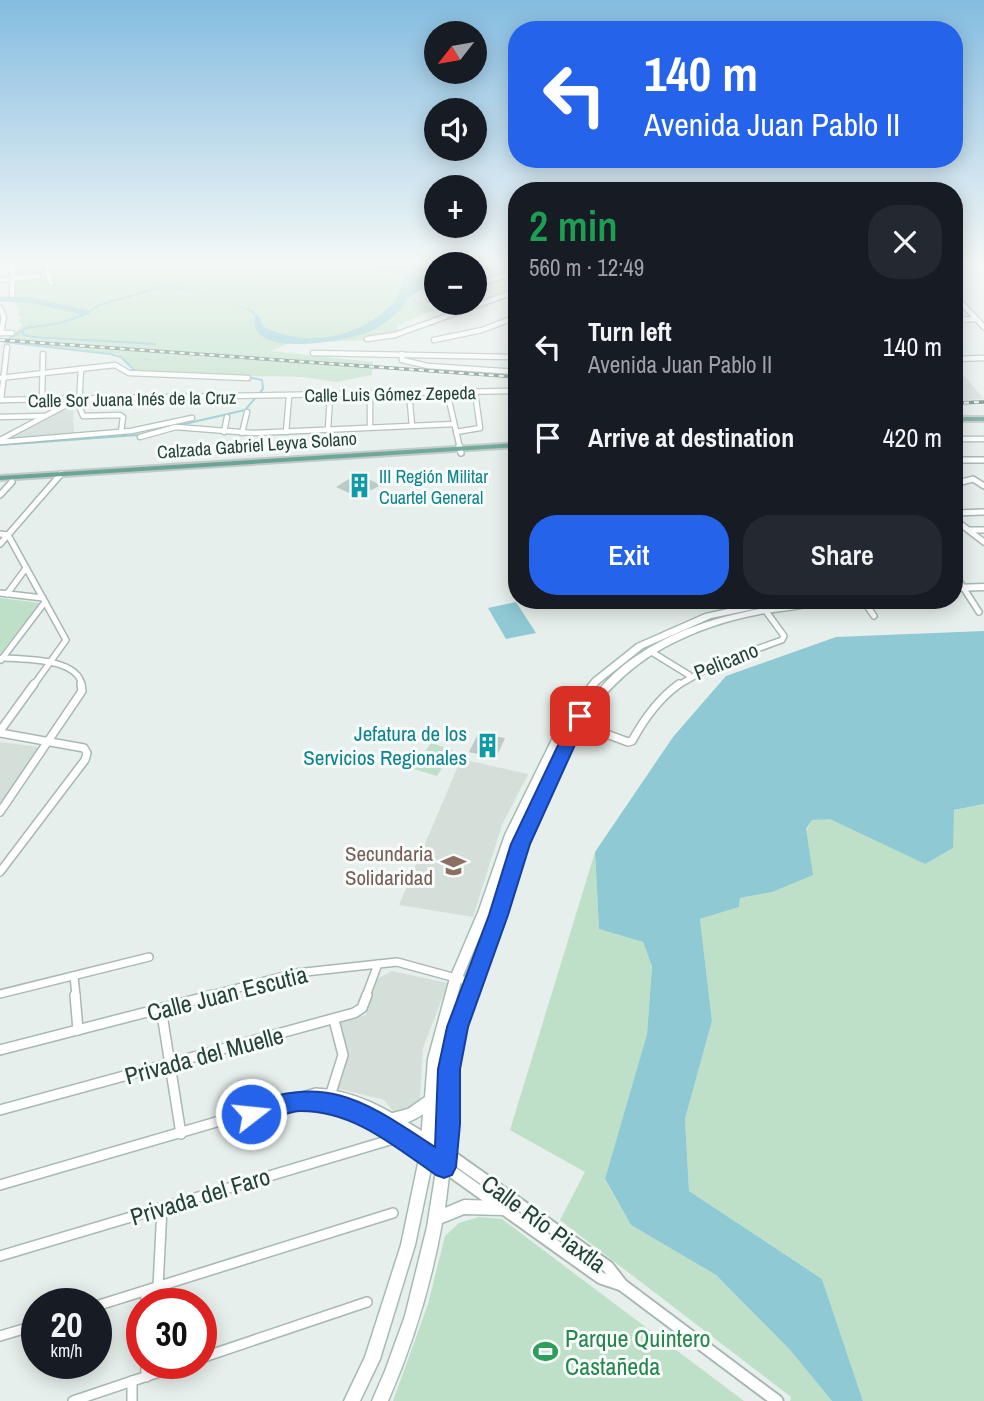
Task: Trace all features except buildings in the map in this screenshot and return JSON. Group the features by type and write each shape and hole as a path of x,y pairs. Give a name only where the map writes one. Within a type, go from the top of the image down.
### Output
{"main road":[{"path":"963,412 984,412"},
{"path":"963,419 984,419"},
{"name":"Calzada Gabriel Leyva Solano","path":"0,480 508,447"},
{"name":"Calzada Gabriel Leyva Solano","path":"0,480 12,482 59,477"},
{"path":"963,588 984,587"},
{"path":"352,1401 372,1359 408,1245 428,1147 434,1059 456,978 493,886 510,835 571,721 596,681 640,646 708,617 752,609"},
{"path":"380,1401 403,1341 428,1261 445,1159 451,1051 520,844 571,721 614,678 650,651 696,629 757,609"},
{"path":"493,886 506,890"},
{"path":"394,1119 412,1114 431,1100"},
{"path":"435,1219 464,1207 503,1208"}],"street":[{"path":"367,339 407,330"},
{"path":"434,340 480,330"},
{"path":"1,333 12,333"},
{"path":"1,400 1,378 7,347"},
{"path":"313,353 402,357 508,357"},
{"path":"42,400 43,354"},
{"path":"402,357 428,366 508,371"},
{"path":"963,359 984,358"},
{"path":"1,378 115,365 130,373 248,378"},
{"path":"81,369 77,401 83,416 122,415 121,432"},
{"name":"Calle Luis Gómez Zepeda","path":"265,397 508,391"},
{"path":"456,432 480,428 475,392"},
{"path":"409,393 412,425"},
{"path":"447,393 461,450"},
{"path":"370,394 370,427"},
{"path":"328,429 330,396"},
{"name":"Calle Sor Juana Inés de la Cruz","path":"1,400 265,397"},
{"path":"286,432 289,397"},
{"path":"0,441 77,401"},
{"path":"242,433 247,412"},
{"path":"0,417 44,416"},
{"path":"156,425 160,416"},
{"path":"224,432 227,417"},
{"path":"0,441 121,432 191,418"},
{"path":"141,437 180,427 242,433 454,424"},
{"path":"963,439 984,439"},
{"path":"963,460 984,460"},
{"path":"0,544 59,477"},
{"path":"963,481 971,479 984,486"},
{"path":"0,495 12,482"},
{"path":"963,513 984,512"},
{"path":"963,525 984,542"},
{"path":"970,530 984,530"},
{"path":"0,534 8,535"},
{"path":"0,872 85,760 87,750 0,732 66,640 8,535"},
{"path":"4,593 26,568"},
{"path":"4,593 44,600"},
{"path":"963,593 979,612"},
{"path":"1,659 44,600"},
{"name":"Pelicano","path":"571,721 631,742 650,709 690,675 729,656 782,640 784,636 764,609"},
{"path":"869,609 874,616"},
{"path":"650,651 690,675"},
{"path":"0,811 82,691 83,685 79,674 69,667 1,659"},
{"path":"0,994 149,957"},
{"name":"Calle Juan Escutia","path":"0,1050 296,973 397,962 474,983"},
{"name":"Privada del Muelle","path":"0,1110 334,1020 362,1008 378,964"},
{"path":"74,976 78,1030"},
{"path":"161,1008 172,1063 181,1134"},
{"path":"331,1093 343,1055 334,1020"},
{"path":"0,1185 316,1093 331,1093 357,1100 394,1119 428,1147"},
{"path":"298,1100 336,1103 355,1109 401,1137 428,1147"},
{"name":"Privada del Faro","path":"0,1256 401,1137"},
{"name":"Calle Río Piaxtla","path":"428,1147 608,1267 622,1285 777,1401"},
{"name":"Calle Río Piaxtla","path":"445,1159 503,1208 601,1278 622,1285"},
{"path":"158,1287 162,1208"},
{"path":"155,1288 393,1213"},
{"path":"217,1353 368,1302"},
{"path":"0,1336 21,1330"},
{"path":"73,1401 139,1379"},
{"path":"132,1381 132,1401"}],"shaded area":[{"path":"963,374 984,399 963,400"},
{"path":"68,408 73,408 74,434 4,440"},
{"path":"0,742 40,747 0,808"},
{"name":"Secundaria Solidaridad","path":"461,759 528,774 502,825 473,917 399,905"},
{"path":"392,971 448,983 423,1048 420,1100 403,1112 393,1111 384,1100 336,1088 347,1056 339,1020 366,1015 375,980"}],"green space":[{"path":"17,330 397,330 398,339 290,343 271,351 373,362 372,375 336,382 303,377 135,372 118,354 4,342"},
{"path":"0,598 40,603 0,654"},
{"path":"431,743 453,750 437,776 414,769"},
{"path":"984,804 984,1401 863,1401 822,1279 689,1191 685,1119 712,1021 700,919 739,907 740,898 772,892 812,820 829,818 925,864 954,810"},
{"path":"595,852 599,929 643,942 652,965 647,1034 605,1180 631,1225 716,1275 790,1350 832,1401 790,1401 791,1397 560,1220 585,1172 510,1130"},
{"name":"Parque Quintero Castañeda","path":"479,1217 502,1219 744,1401 393,1401 428,1304 445,1236 459,1223"}],"water":[{"path":"258,330 273,330 296,337 331,336 352,330 371,330 342,339 301,344 282,343 266,338"},
{"path":"508,604 508,609 521,609 536,633 506,639 488,608"},
{"path":"984,631 984,804 954,810 953,848 925,864 830,819 812,820 806,829 813,875 772,892 740,898 739,907 700,919 712,1021 685,1119 689,1191 822,1279 863,1401 832,1401 790,1350 716,1275 631,1225 605,1179 647,1034 652,966 643,942 599,929 595,852 673,737 726,676 836,637"}],"waterway":[{"path":"22,330 4,342 110,354 121,357 135,371"},
{"path":"22,331 24,335 34,337 155,344"},
{"path":"0,445 137,435 245,410 263,389 262,380 239,375"}],"railway":[{"path":"0,340 508,376"},
{"path":"963,403 984,402"}],"place":[{"name":"III Región Militar Cuartel General","path":"359,486"},
{"name":"Jefatura de los Servicios Regionales","path":"487,745"},
{"name":"Secundaria Solidaridad","path":"453,865"},
{"name":"Parque Quintero Castañeda","path":"545,1352"}],"route":[{"path":"251,1114 298,1100 336,1103 355,1109 372,1119 444,1167 449,1069 458,1027 520,844 580,716"}]}
